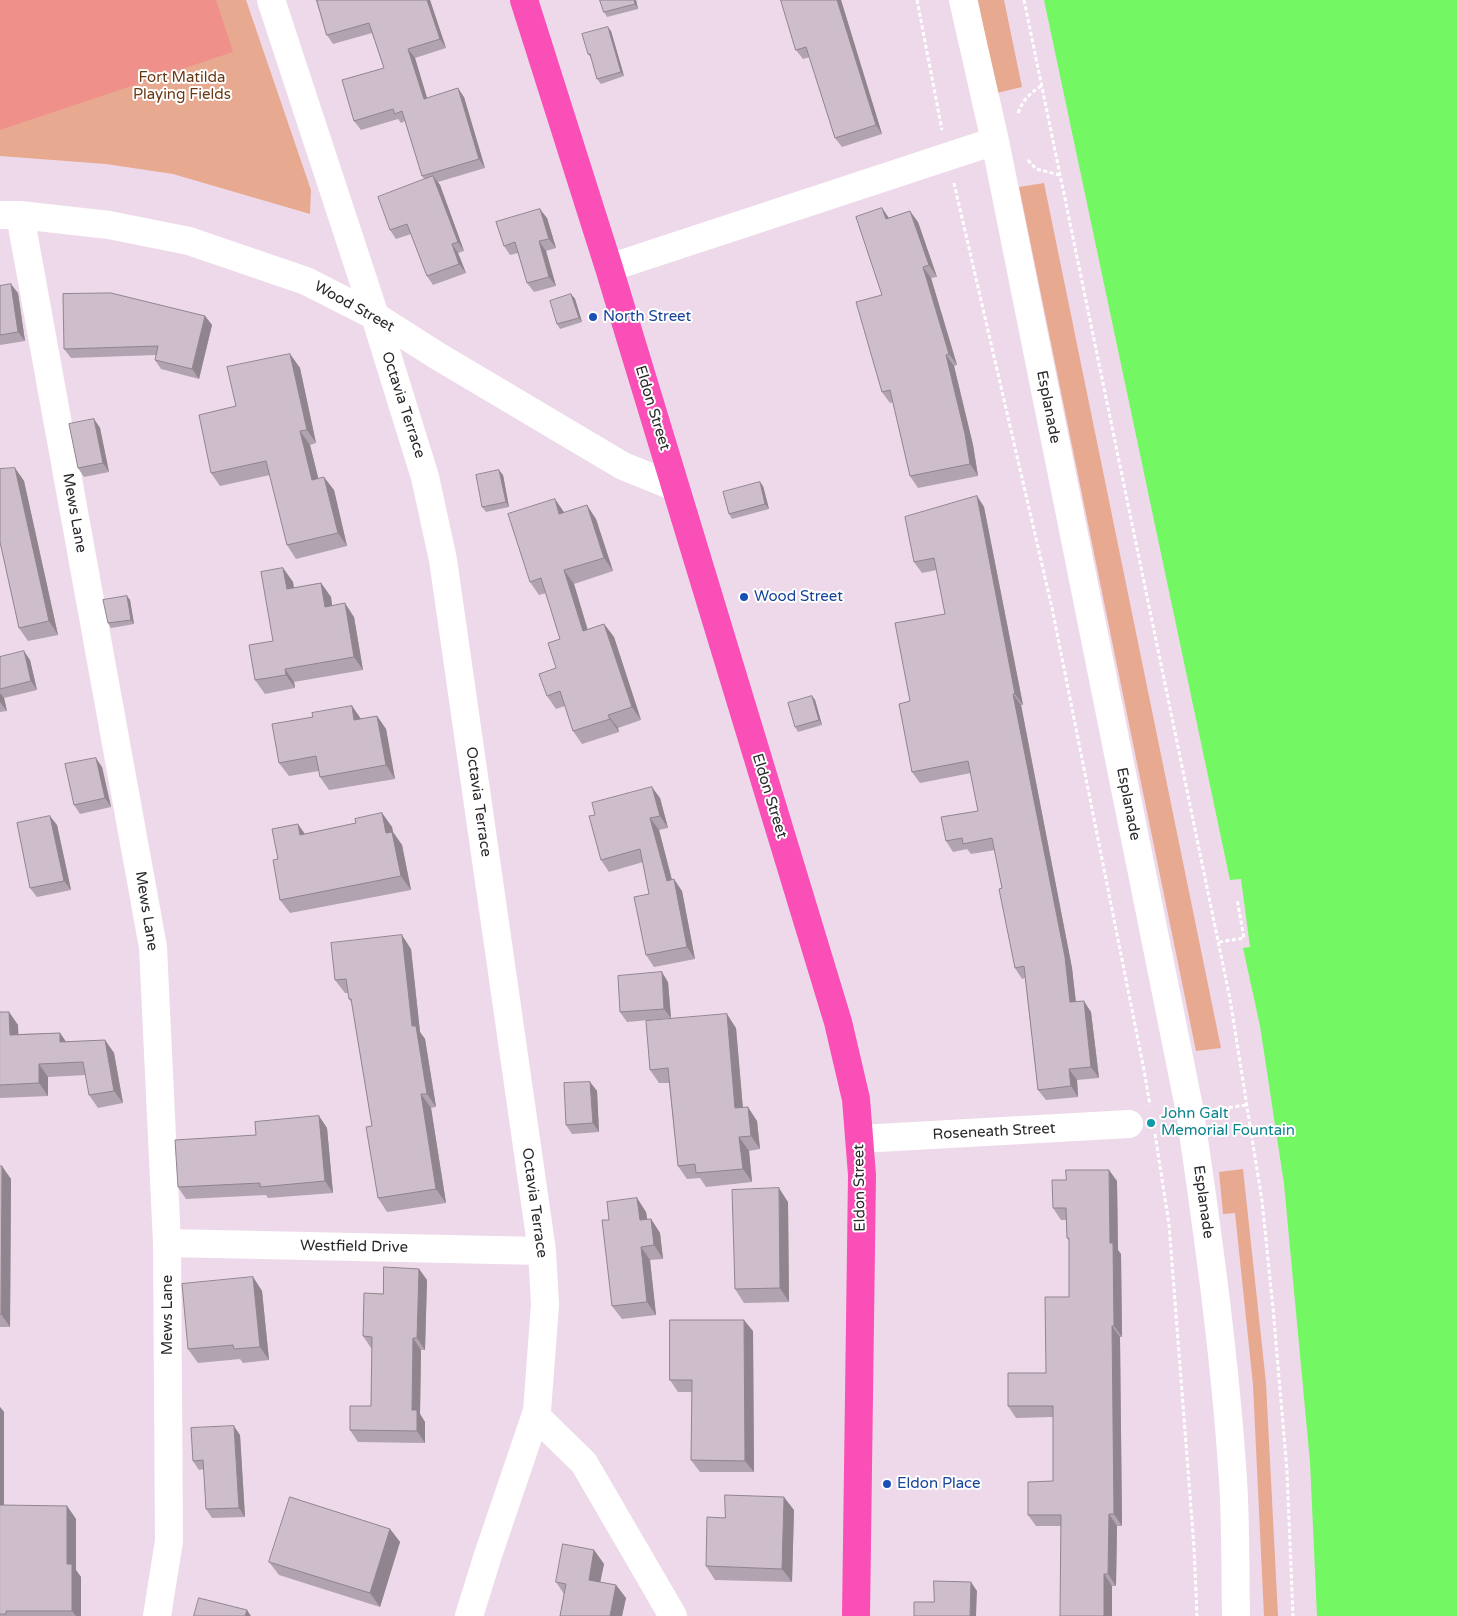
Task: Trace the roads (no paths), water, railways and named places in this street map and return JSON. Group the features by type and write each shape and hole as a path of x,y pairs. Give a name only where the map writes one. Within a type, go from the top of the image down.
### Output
{"main road":[{"name":"Eldon Street","path":"524,0 609,268 838,1022 856,1099 862,1175 856,1616"}],"street":[{"name":"Octavia Terrace","path":"271,0 375,316 425,477 443,560 542,1251 545,1305 536,1416 488,1554 469,1616"},
{"name":"Esplanade","path":"962,0 995,142 1190,1112 1221,1337 1233,1481 1236,1616"},
{"path":"609,268 995,142"},
{"name":"Wood Street","path":"10,215 109,225 189,242 306,281 375,316 436,355 623,466 675,487"},
{"name":"Mews Lane","path":"10,215 153,947 167,1243 169,1541 157,1616"},
{"name":"Roseneath Street","path":"860,1139 1129,1124"},
{"name":"Westfield Drive","path":"167,1243 542,1251"},
{"path":"536,1416 584,1464 673,1616"}],"place":[{"name":"North Street","path":"593,317"},
{"name":"Wood Street","path":"744,597"},
{"name":"John Galt Memorial Fountain","path":"1151,1123"},
{"name":"Eldon Place","path":"887,1484"}],"park label":[{"name":"Fort Matilda Playing Fields","path":"182,86"}]}
